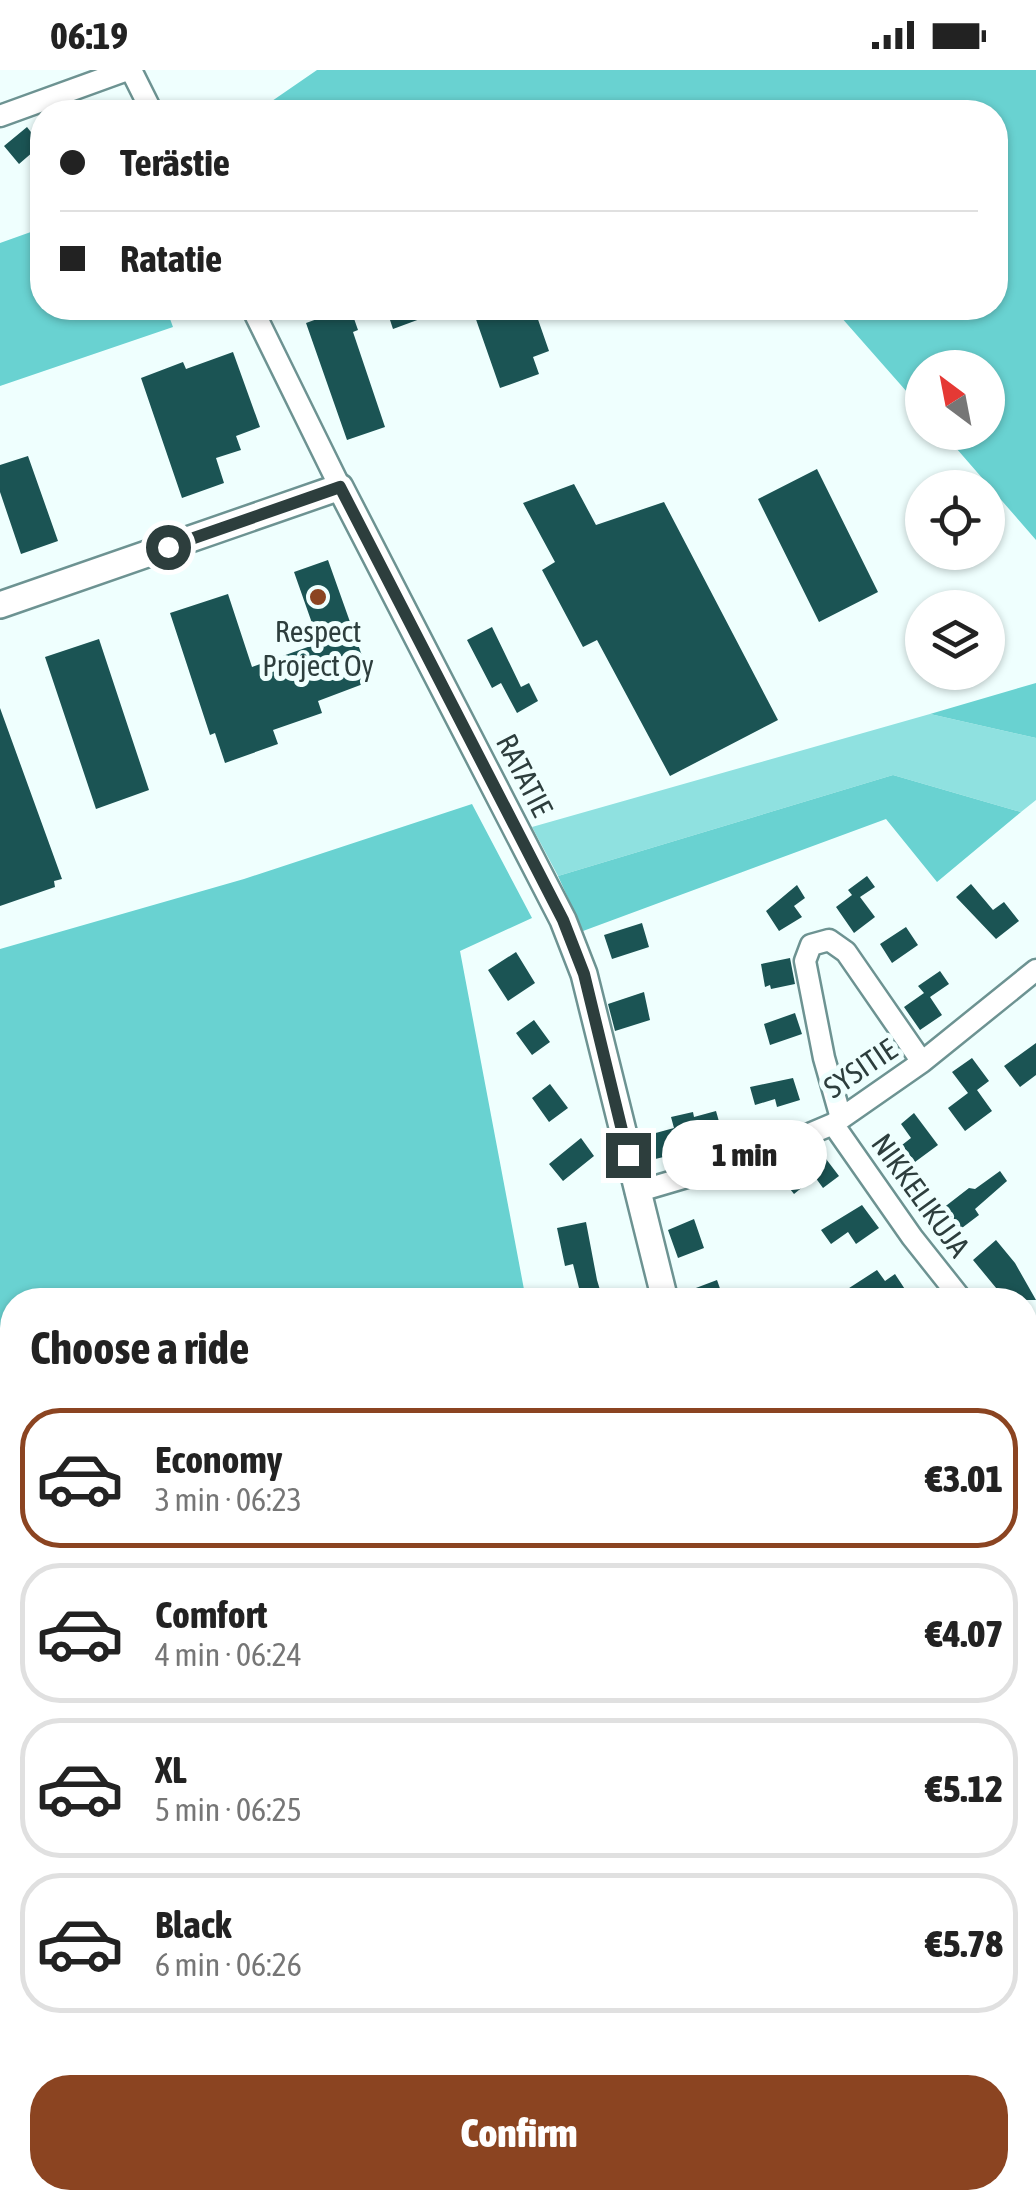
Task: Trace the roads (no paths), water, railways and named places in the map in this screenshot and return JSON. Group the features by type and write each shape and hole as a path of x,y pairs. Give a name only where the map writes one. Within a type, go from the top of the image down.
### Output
{"street":[{"path":"45,100 129,70 145,100"},
{"path":"0,116 30,105"},
{"name":"RATATIE","path":"258,320 563,920 584,974 662,1288"},
{"path":"0,605 340,487"},
{"name":"NIKKELIKUJA","path":"922,1062 846,952 829,940 811,944 805,961 837,1121 912,1237 952,1288"},
{"name":"SYSITIE","path":"636,1192 755,1157 837,1121 1034,976"}],"place":[{"name":"Respect Project Oy","path":"318,597"}]}
